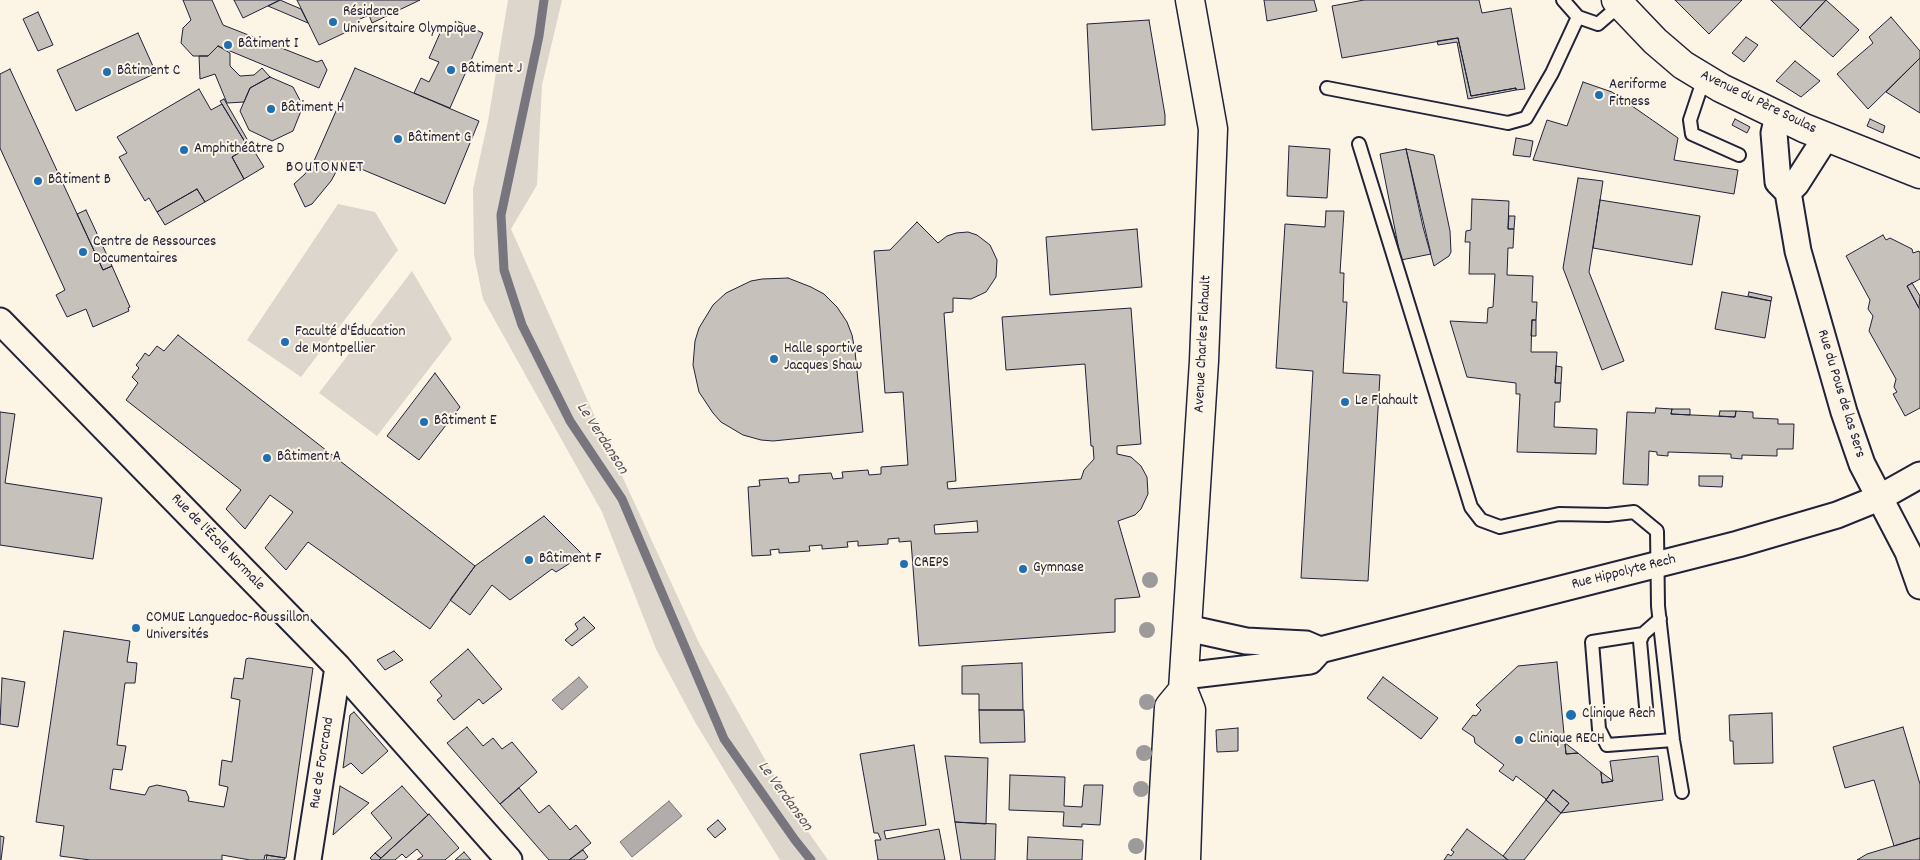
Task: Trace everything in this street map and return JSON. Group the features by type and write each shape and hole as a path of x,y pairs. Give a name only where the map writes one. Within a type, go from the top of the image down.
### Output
{"main road":[{"name":"Avenue Charles Flahault","path":"1186,860 1191,710 1184,683 1204,361 1213,129 1190,0"},
{"name":"Avenue du Père Soulas","path":"1618,2 1654,41 1683,65 1704,78 1778,116 1920,174"},
{"path":"1160,860 1169,707 1184,683"}],"street":[{"name":"Rue du Pous de las Sers","path":"1778,116 1774,133 1778,182 1788,192 1798,251 1844,412 1862,464 1896,527 1918,575"},
{"path":"1788,192 1796,184 1826,137"},
{"name":"Rue de l'École Normale","path":"0,321 338,667 509,860"},
{"name":"Rue Hippolyte Rech","path":"1184,683 1310,661 1320,650 1738,544 1837,515 1879,498 1920,475"},
{"name":"Rue Hippolyte Rech","path":"1188,628 1246,641 1306,644 1320,650"},
{"name":"Rue de Forcrand","path":"308,860 338,667"}],"lane":[{"path":"1564,0 1578,17 1598,24 1618,2"},
{"path":"1327,88 1508,122 1526,118 1552,74 1578,17"},
{"path":"1704,78 1690,120 1692,134 1739,155"},
{"path":"1359,144 1471,507 1482,520 1500,527 1559,514 1608,515 1634,512 1656,531 1658,606 1673,740 1682,792"},
{"path":"1646,706 1640,641 1643,634 1660,619"},
{"path":"1643,634 1592,642 1599,729 1607,745 1673,740"}],"shaded area":[{"path":"508,0 562,0 542,85 537,185 511,229 699,643 797,816 828,860 780,860 740,796 695,722 656,649 602,512 483,299 474,255 473,189 488,121"},
{"path":"338,204 375,212 398,250 301,377 247,340"},
{"path":"412,271 452,339 377,436 319,393"},
{"path":"579,677 588,687 562,710 552,700"},
{"path":"669,801 682,816 632,857 620,842"}],"building":[{"name":"Bâtiment I","path":"183,0 212,0 223,25 317,62 322,60 327,70 319,88 218,46 208,56 193,56 181,43 183,28 191,20"},
{"path":"234,0 280,0 243,18"},
{"path":"280,0 301,9 308,23 268,6"},
{"name":"Résidence Universitaire Olympique","path":"297,0 420,0 372,23 369,15 358,20 359,26 319,45"},
{"path":"1264,0 1314,0 1317,11 1267,21"},
{"path":"1364,0 1479,0 1482,13 1511,8 1525,89 1516,90 1516,88 1471,96 1458,38 1342,58 1332,6"},
{"path":"1675,0 1742,0 1709,34"},
{"path":"1771,0 1826,0 1800,28"},
{"path":"1826,0 1859,30 1833,57 1800,28"},
{"path":"38,12 53,45 38,51 23,19"},
{"path":"1891,17 1920,51 1920,58 1868,109 1837,74 1873,43 1869,37"},
{"path":"1149,20 1165,115 1165,125 1092,130 1087,24"},
{"name":"Bâtiment J","path":"457,21 483,33 450,108 414,93 421,78 429,82 439,62 429,58 444,24 454,29"},
{"name":"Bâtiment C","path":"138,33 156,73 76,111 57,70"},
{"path":"1746,37 1758,45 1744,62 1732,53"},
{"path":"1458,38 1471,96 1516,88 1516,90 1468,99 1457,42 1438,45 1437,41"},
{"path":"218,46 230,53 230,66 240,76 254,75 262,68 270,77 250,88 244,102 227,103 215,74 200,79 199,56 208,56"},
{"path":"1920,58 1920,113 1886,92"},
{"path":"1795,61 1820,81 1801,97 1776,81"},
{"name":"Bâtiment G","path":"355,68 479,121 445,204 342,161 331,181 312,204 305,207 294,184 305,174 314,161"},
{"name":"Bâtiment B","path":"10,69 103,270 112,266 130,307 128,308 129,311 93,327 86,309 67,317 56,295 65,290 0,148 0,74"},
{"name":"Bâtiment H","path":"270,77 293,87 303,106 293,131 272,141 249,130 240,111 250,88"},
{"path":"1583,82 1612,92 1678,138 1674,160 1738,170 1734,194 1533,160 1547,120 1567,126"},
{"name":"Amphithéâtre D","path":"199,89 211,110 222,104 248,147 232,157 244,179 205,202 197,189 157,212 149,198 145,201 119,157 127,153 117,137"},
{"path":"224,99 251,146 248,147 220,101"},
{"path":"1735,119 1750,127 1747,133 1732,125"},
{"path":"1870,119 1885,126 1883,133 1867,126"},
{"path":"1516,138 1533,141 1530,157 1513,155"},
{"path":"251,146 264,167 244,179 232,157"},
{"path":"1289,146 1330,149 1327,198 1287,196"},
{"path":"1406,149 1431,254 1401,260 1380,154"},
{"path":"1406,149 1434,155 1450,231 1451,252 1449,256 1434,266 1423,227"},
{"path":"1578,178 1603,181 1589,272 1624,361 1602,370 1563,268"},
{"path":"197,189 205,202 165,225 157,212"},
{"path":"1472,199 1509,201 1508,229 1514,229 1513,248 1508,248 1507,275 1533,276 1532,302 1537,302 1536,320 1532,320 1531,352 1557,352 1555,383 1561,383 1560,402 1555,402 1554,427 1597,429 1596,454 1517,452 1520,394 1516,394 1516,383 1467,377 1450,321 1487,323 1488,308 1493,307 1495,274 1469,274 1470,242 1465,242 1466,231 1471,230"},
{"path":"1600,200 1700,216 1692,265 1593,248"},
{"path":"86,210 112,266 103,270 77,214"},
{"name":"Le Flahault","path":"1326,211 1344,211 1340,273 1344,273 1343,302 1347,302 1343,373 1380,375 1368,581 1301,578 1313,371 1276,368 1285,224 1325,227"},
{"path":"1509,216 1515,216 1514,229 1508,229"},
{"path":"917,222 938,243 947,236 956,233 968,232 977,235 990,245 997,260 996,277 986,292 971,299 953,298 953,312 944,313 956,481 947,482 948,489 1081,479 1084,470 1094,459 1093,446 1091,446 1085,364 1006,370 1002,317 1131,308 1141,444 1117,446 1117,454 1131,457 1141,466 1147,477 1148,494 1141,509 1135,515 1118,521 1140,597 1115,599 1115,632 919,646 911,541 899,542 899,538 888,539 888,544 858,546 858,541 847,542 848,547 822,549 822,545 809,546 810,551 779,553 779,549 770,550 771,555 752,556 748,487 760,486 759,480 788,478 789,483 799,482 799,475 831,473 833,479 843,478 842,472 868,470 869,475 881,474 881,467 908,465 903,392 885,393 874,251 890,250","holes":["977,521 978,532 935,534 934,525"]},
{"path":"1137,229 1142,287 1050,295 1046,237"},
{"path":"1883,235 1886,240 1890,238 1912,249 1913,253 1919,251 1920,253 1920,279 1907,286 1920,310 1920,408 1905,416 1893,394 1897,392 1894,387 1896,379 1869,331 1873,316 1868,309 1870,300 1846,256"},
{"name":"Halle sportive Jacques Shaw","path":"788,278 824,294 837,307 847,322 855,351 863,432 773,441 761,440 743,435 721,422 699,392 693,365 695,341 699,328 713,305 726,293 751,281"},
{"path":"1912,283 1920,296 1919,308 1907,286"},
{"path":"1722,292 1771,301 1765,338 1715,329"},
{"path":"1749,292 1772,297 1771,301 1748,296"},
{"path":"1532,320 1536,320 1536,336 1531,336"},
{"name":"Bâtiment A","path":"178,335 475,566 430,629 308,542 286,570 265,548 293,512 270,495 245,529 226,509 241,490 126,400 138,383 132,377 139,368 136,365 145,353 149,356 157,346 164,351"},
{"path":"1556,366 1562,367 1561,383 1555,383"},
{"name":"Bâtiment E","path":"435,373 460,407 419,460 387,436"},
{"path":"1656,408 1672,409 1671,414 1735,417 1736,411 1753,412 1753,418 1778,419 1778,424 1794,424 1793,449 1777,449 1777,456 1742,455 1742,459 1731,458 1731,454 1668,452 1668,456 1657,455 1657,452 1649,451 1648,485 1623,484 1627,412 1655,413"},
{"path":"1672,409 1690,409 1690,415 1671,414"},
{"path":"1720,411 1736,411 1735,417 1719,416"},
{"path":"0,412 15,414 5,483 102,498 93,559 0,545"},
{"path":"1699,476 1723,476 1722,487 1699,486"},
{"name":"Bâtiment F","path":"544,516 583,555 556,572 552,569 510,600 492,585 470,615 450,600 475,566"},
{"path":"584,617 595,628 572,646 565,640 578,629 575,624"},
{"path":"64,631 130,641 127,662 137,663 135,683 125,683 117,745 126,746 122,770 113,769 110,789 145,795 149,787 157,785 186,791 189,798 188,801 224,807 228,787 219,785 222,760 232,762 240,700 231,698 234,678 243,679 246,659 313,668 286,858 265,855 264,860 250,860 222,855 222,860 90,860 60,856 64,826 36,822"},
{"path":"468,649 502,689 483,704 479,699 454,720 437,700 442,696 430,682"},
{"path":"394,651 403,660 385,670 377,660"},
{"name":"Clinique RECH","path":"1557,662 1566,754 1578,753 1601,772 1602,783 1613,781 1610,761 1658,756 1663,800 1561,813 1569,803 1553,790 1546,800 1516,776 1513,781 1499,771 1504,765 1475,743 1474,737 1462,729 1473,715 1476,716 1481,710 1476,705 1518,666"},
{"path":"1022,663 1023,710 979,710 979,694 962,694 962,666"},
{"path":"1383,677 1438,718 1421,739 1367,698"},
{"path":"2,678 25,682 18,727 0,724"},
{"path":"979,710 1024,710 1025,742 980,743"},
{"path":"354,712 388,751 362,774 351,763 343,768 350,715"},
{"path":"1772,713 1773,763 1734,764 1733,741 1730,741 1729,715"},
{"path":"467,727 483,746 493,738 502,749 512,742 537,772 500,804 447,743"},
{"path":"1903,727 1920,784 1920,838 1894,846 1874,780 1845,788 1833,747"},
{"path":"1238,728 1238,751 1217,752 1216,730"},
{"path":"1565,743 1578,753 1566,754"},
{"path":"914,745 926,825 884,831 886,839 939,829 945,860 878,860 875,840 881,840 878,833 874,833 860,754"},
{"path":"945,756 988,758 986,824 955,822"},
{"path":"1601,772 1613,781 1602,783"},
{"path":"1010,775 1065,777 1064,806 1082,807 1084,785 1103,785 1100,825 1082,824 1082,827 1063,826 1064,812 1009,810"},
{"path":"340,786 369,803 333,835"},
{"path":"402,786 428,815 381,858 375,853 392,838 371,813"},
{"path":"519,788 539,813 549,805 570,830 576,825 591,843 569,860 549,860 500,804"},
{"path":"1553,790 1569,803 1561,813 1546,800"},
{"path":"1546,800 1561,813 1524,860 1508,860 1503,856"},
{"path":"429,814 459,848 445,860 417,860 423,856 417,849 406,858 402,854 395,860 379,860"},
{"path":"718,820 726,829 715,838 707,829"},
{"path":"955,822 996,824 995,860 961,860"},
{"path":"1467,829 1508,860 1444,860 1448,854 1451,856 1454,852 1451,850"},
{"path":"0,836 4,837 1,860 0,860"},
{"path":"1028,837 1083,840 1082,860 1027,860"},
{"path":"1920,838 1920,860 1857,860 1867,854"},
{"path":"583,850 588,857 584,860 569,860"},
{"path":"464,852 471,860 455,860"},
{"path":"375,853 381,858 379,860 372,860 370,858"},
{"path":"267,855 285,858 284,860 266,860"}],"waterway":[{"name":"Le Verdanson","path":"544,0 539,36 501,215 504,270 522,325 570,421 622,499 724,739 811,860"}],"place":[{"name":"Résidence Universitaire Olympique","path":"333,22"},
{"name":"Bâtiment I","path":"228,45"},
{"name":"Bâtiment J","path":"451,70"},
{"name":"Bâtiment C","path":"107,72"},
{"name":"Aeriforme Fitness","path":"1599,95"},
{"name":"Bâtiment H","path":"271,109"},
{"name":"Bâtiment G","path":"398,139"},
{"name":"Amphithéâtre D","path":"184,150"},
{"name":"Bâtiment B","path":"38,181"},
{"name":"Centre de Ressources Documentaires","path":"83,252"},
{"name":"Faculté d'Éducation de Montpellier","path":"285,342"},
{"name":"Halle sportive Jacques Shaw","path":"774,359"},
{"name":"Le Flahault","path":"1345,402"},
{"name":"Bâtiment E","path":"424,422"},
{"name":"Bâtiment A","path":"267,458"},
{"name":"Bâtiment F","path":"529,560"},
{"name":"CREPS","path":"904,564"},
{"name":"Gymnase","path":"1023,569"},
{"name":"COMUE Languedoc-Roussillon Universités","path":"136,628"},
{"name":"Clinique Rech","path":"1571,715"},
{"name":"Clinique RECH","path":"1519,740"}],"district":[{"name":"BOUTONNET","path":"325,169"}]}
